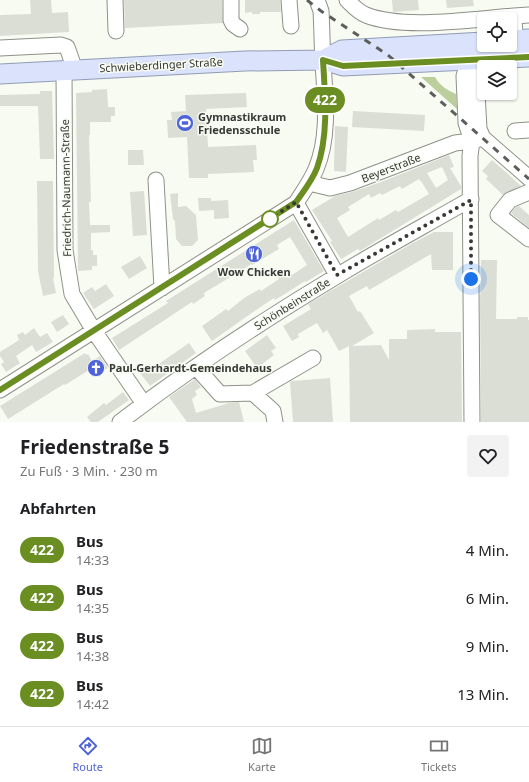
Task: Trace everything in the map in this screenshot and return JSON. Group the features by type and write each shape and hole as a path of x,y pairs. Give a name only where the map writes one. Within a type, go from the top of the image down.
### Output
{"main road":[{"name":"Schwieberdinger Straße","path":"0,74 245,61 323,60 343,66 474,48 529,57"}],"street":[{"path":"115,0 116,31"},
{"path":"231,0 232,24 240,29"},
{"path":"289,0 291,26"},
{"path":"0,390 296,202 309,183 316,169 323,143 325,97 321,11 317,0"},
{"path":"347,0 358,11 385,21 438,22 477,19"},
{"path":"517,16 529,15"},
{"name":"Friedrich-Naumann-Straße","path":"0,48 62,45 67,47 69,70 65,250 72,294 94,331 144,404"},
{"path":"474,48 464,76 466,123 478,140 529,178"},
{"path":"472,422 470,156 478,140"},
{"name":"Beyerstraße","path":"309,183 330,188 350,183 455,143 478,140"},
{"path":"156,180 162,288"},
{"path":"529,192 510,200 498,215 529,239"},
{"name":"Schönbeinstraße","path":"122,422 196,366 274,314 337,275 471,200"},
{"path":"296,202 337,275"},
{"path":"196,366 220,394 253,393 313,358"},
{"path":"253,393 273,411 275,422"}],"green space":[{"path":"421,77 435,77 439,83 456,94 457,109"}],"building":[{"path":"30,0 51,0 52,13 68,12 69,32 0,36 0,15 31,14"},
{"path":"124,0 222,0 223,23 125,28"},
{"path":"245,0 280,0 281,12 260,12 260,14 252,14 252,12 245,13"},
{"path":"392,0 418,0 419,10 393,12"},
{"path":"446,0 473,0 474,6 447,8"},
{"path":"107,89 108,107 115,107 115,116 111,116 111,122 90,122 91,202 89,202 90,225 110,225 110,232 91,233 91,250 93,250 93,255 97,255 97,266 92,266 92,270 78,271 76,93"},
{"path":"40,91 52,91 54,159 40,159 38,106 0,106 0,95 40,94"},
{"path":"246,93 247,107 206,109 208,147 256,145 257,160 253,160 254,172 208,174 208,178 189,178 187,137 168,138 167,120 172,120 171,112 186,111 185,95"},
{"path":"353,111 425,115 424,131 352,127"},
{"path":"335,126 348,127 346,172 334,171"},
{"path":"128,150 143,150 144,165 128,165"},
{"path":"449,155 454,167 450,168 461,186 461,189 360,251 358,249 341,259 330,242 332,241 312,210 335,196 381,182","holes":["442,167 448,180 436,188 427,173","419,179 429,194 398,212 396,210 379,220 378,218 348,237 337,218 350,210 348,207 369,194 371,198 380,193 382,195 400,186 402,189"]},
{"path":"492,160 521,186 503,195 486,179 488,176 482,171"},
{"path":"37,181 53,181 53,278 56,293 43,296 38,271"},
{"path":"144,191 147,235 133,236 130,192"},
{"path":"178,193 178,207 186,206 196,215 198,240 192,246 182,246 176,239 175,221 173,219 170,194"},
{"path":"198,198 211,198 211,201 228,200 229,218 214,219 214,210 199,211"},
{"path":"519,206 529,215 529,228 511,213 516,207"},
{"path":"294,220 324,271 275,300 274,298 212,341 202,326 226,309 228,311 244,298 260,289 261,291 279,279 278,277 289,269 292,275 307,265 290,237 277,245 279,249 252,265 251,264 204,293 205,296 193,304 192,302 119,350 112,338 168,303 166,301"},
{"path":"434,232 453,232 453,270 432,270 431,254 369,290 367,286 349,296 358,312 360,311 374,333 352,346 381,345 389,360 389,339 407,339 407,330 435,329 435,332 461,332 462,422 350,422 349,346 339,351 327,330 323,333 317,323 298,334 299,337 292,341 283,326 311,309 308,304"},
{"path":"140,256 147,268 129,279 121,267"},
{"path":"481,260 497,260 496,319 517,319 517,317 528,317 529,320 529,422 481,422"},
{"path":"106,284 114,296 94,309 83,293 92,287 95,291"},
{"path":"63,315 69,324 57,332 51,322"},
{"path":"34,328 40,337 47,333 53,342 36,352 32,345 16,356 20,363 6,372 1,364 4,362 0,356 0,352 19,340 17,335 23,332 25,335"},
{"path":"267,335 276,348 271,351 274,355 257,368 245,351"},
{"path":"189,343 196,353 150,386 139,372 150,364 153,368"},
{"path":"85,353 86,355 88,354 92,361 100,356 108,368 93,377 89,370 8,419 0,406"},
{"path":"330,378 333,422 293,422 290,382"},
{"path":"195,379 201,387 195,391 197,395 192,399 196,413 229,403 239,402 244,422 187,422 169,397"},
{"path":"123,392 129,400 98,422 91,422 87,417 104,403 106,405"}],"railway":[{"path":"307,0 321,11 388,55 529,179"}],"bus line":[{"name":"422","path":"0,390 296,202 309,183 316,169 322,150 325,97 323,60 343,66 529,57"}],"place":[{"name":"Gymnastikraum Friedensschule","path":"185,123"},
{"name":"Wow Chicken","path":"254,254"},
{"name":"Paul-Gerhardt-Gemeindehaus","path":"96,368"}],"route":[{"path":"270,219 296,202 337,275 471,200 471,279"}]}
